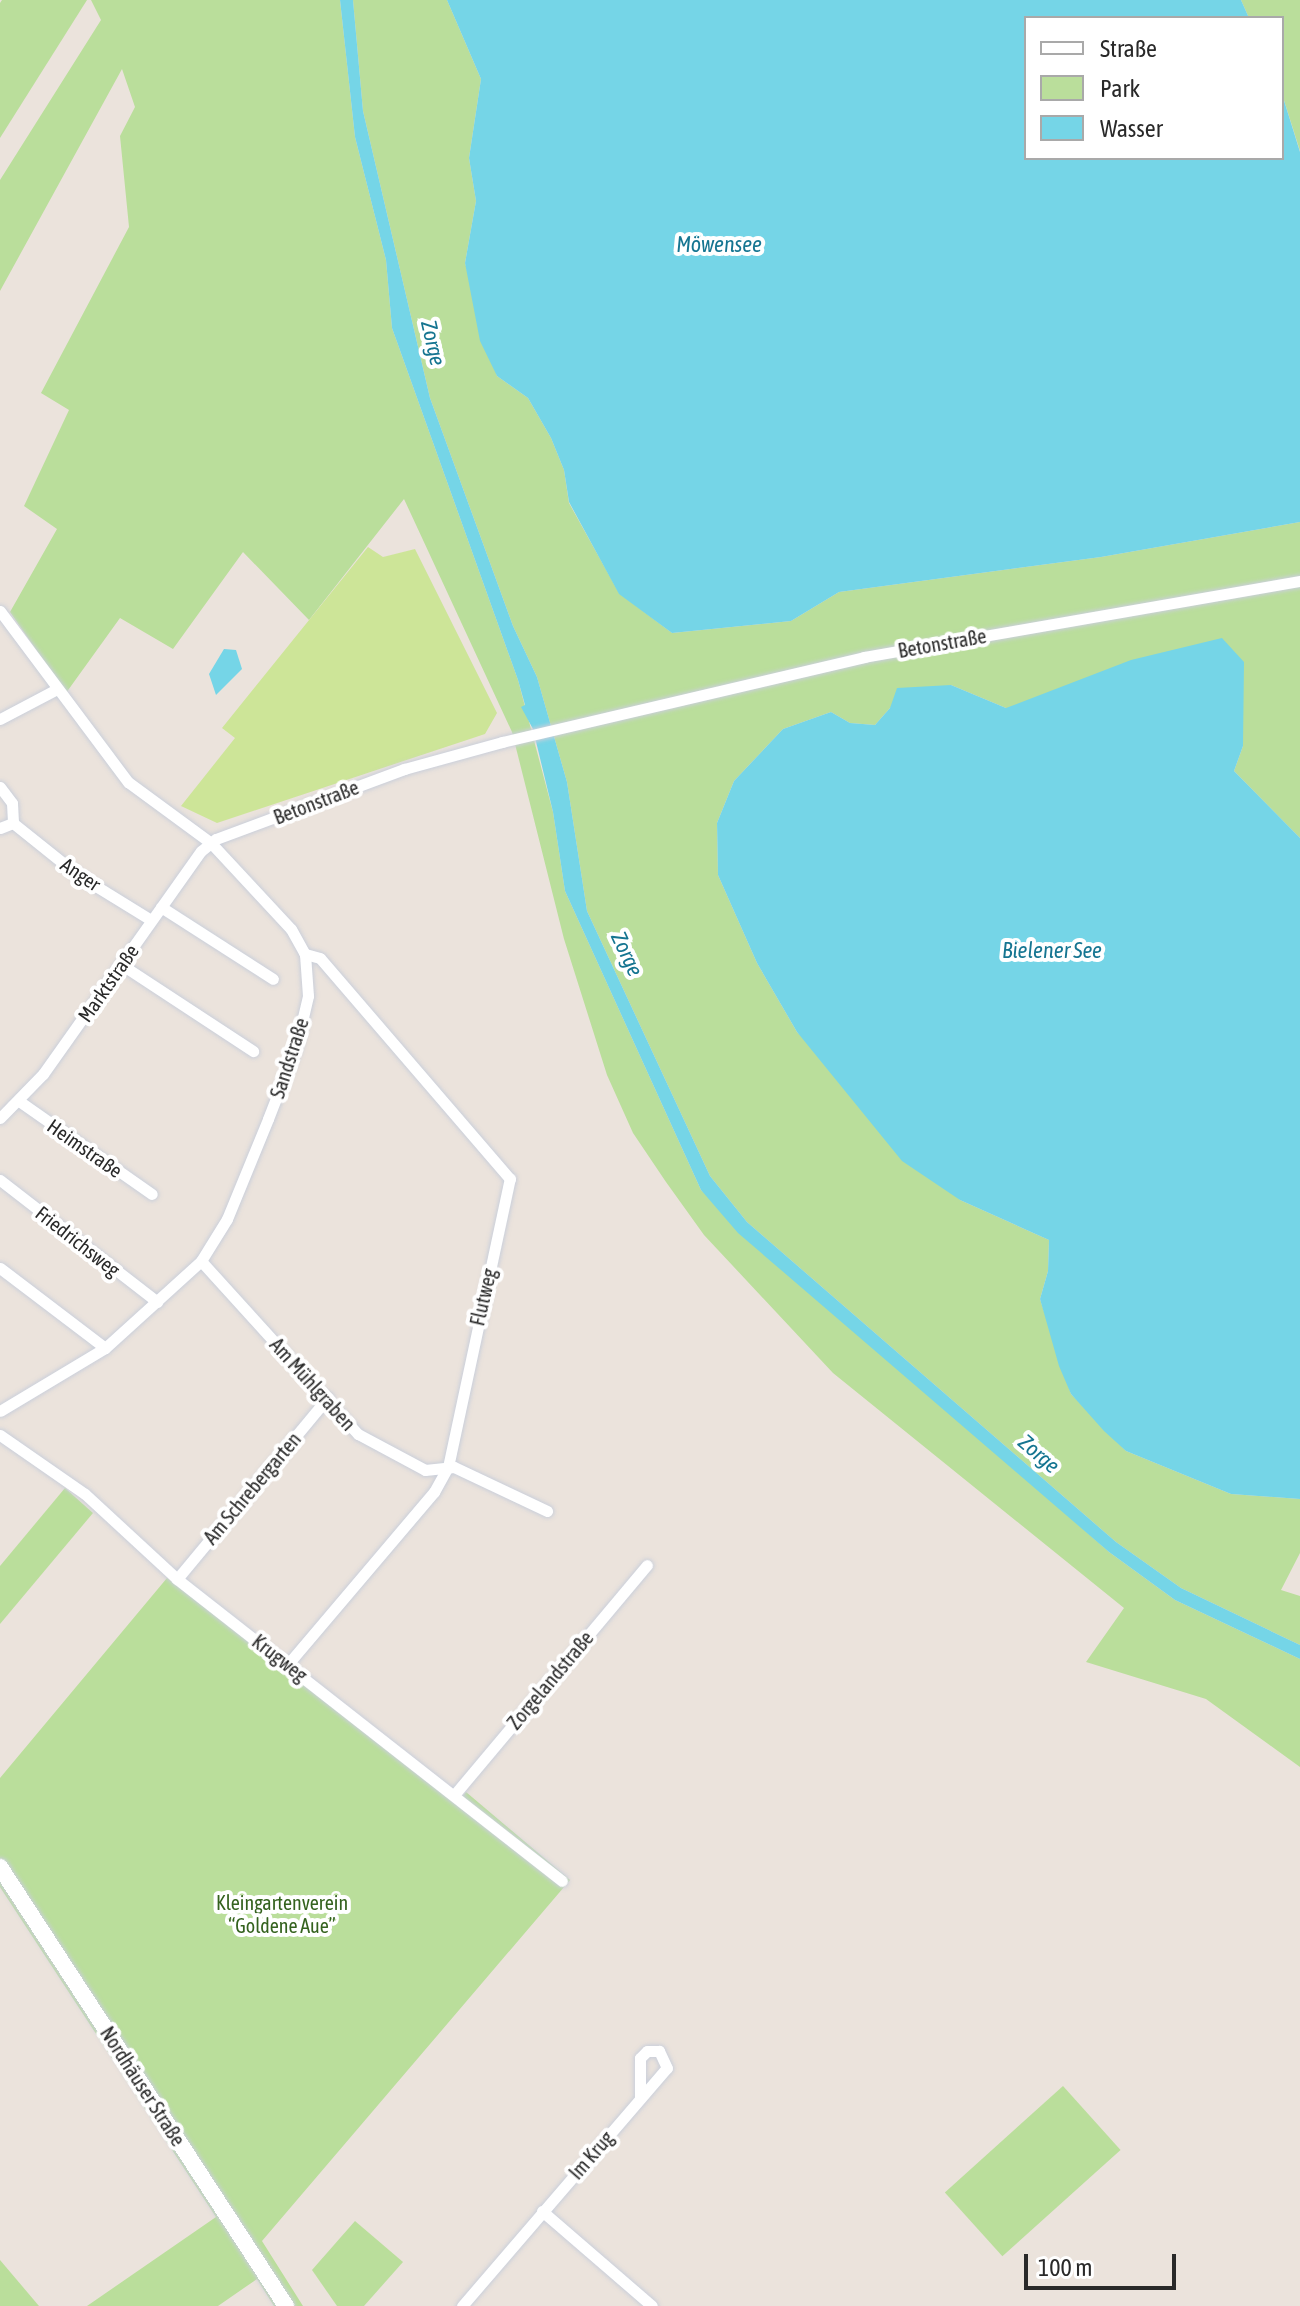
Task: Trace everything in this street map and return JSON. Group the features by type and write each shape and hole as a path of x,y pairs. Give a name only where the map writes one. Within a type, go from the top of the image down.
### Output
{"main road":[{"name":"Nordhäuser Straße","path":"0,1867 286,2306"}],"street":[{"name":"Betonstraße","path":"211,843 404,769 515,739 864,657 1300,581"},
{"path":"0,611 55,690 128,782 211,843 269,902 305,954"},
{"path":"0,719 55,690"},
{"path":"0,787 12,803 13,823 0,828"},
{"name":"Anger","path":"13,823 78,875 151,920"},
{"name":"Marktstraße","path":"0,1118 19,1101 211,843"},
{"path":"161,907 273,979"},
{"name":"Sandstraße","path":"0,1411 105,1348 201,1261 227,1219 296,1047 308,996 305,954"},
{"name":"Flutweg","path":"288,1664 434,1492 448,1467 510,1179 320,958 305,954"},
{"path":"122,965 253,1051"},
{"name":"Heimstraße","path":"19,1101 152,1194"},
{"name":"Friedrichsweg","path":"0,1180 157,1302"},
{"name":"Am Mühlgraben","path":"201,1261 328,1397 358,1434 384,1452 425,1470 448,1467 547,1511"},
{"path":"0,1268 105,1348"},
{"name":"Am Schrebergarten","path":"177,1579 328,1397"},
{"name":"Krugweg","path":"0,1435 85,1494 177,1579 562,1881"},
{"name":"Zorgelandstraße","path":"454,1795 647,1565"},
{"name":"Im Krug","path":"462,2306 640,2098"},
{"path":"542,2211 652,2306"}],"green space":[{"path":"2,0 87,0 0,138 0,3"},
{"path":"91,0 340,0 355,137 386,260 392,328 518,680 553,812 565,891 701,1190 1109,1552 1175,1600 1300,1659 1300,1767 1206,1699 1086,1662 1124,1608 833,1373 704,1235 666,1182 633,1133 607,1075 564,939 512,732 404,499 309,620 243,552 173,649 120,618 66,693 10,612 57,529 24,506 69,410 41,393 129,227 120,136 135,107 122,69 0,291 0,180 101,20"},
{"path":"353,0 447,0 481,79 469,158 476,201 465,263 497,376 528,398 551,438 564,470 569,503 619,593 672,633 791,621 839,592 1101,557 1300,522 1300,838 1234,771 1243,746 1006,708 951,685 890,708 875,725 850,723 831,712 783,729 734,781 717,823 718,875 757,963 797,1032 960,1200 1049,1240 1048,1271 1040,1299 1071,1394 1126,1451 1231,1494 1300,1499 1300,1553 1281,1590 1300,1596 1300,1645 1181,1588 1116,1542 747,1222 710,1176 587,911 567,782 537,677 513,626 430,398 363,111"},
{"path":"1241,0 1300,0 1300,151 1284,100 1284,16 1248,16"},
{"path":"368,547 383,557 415,549 497,713 485,734 217,823 181,806 235,738 222,728"},
{"path":"65,1488 93,1513 0,1624 0,1566"},
{"name":"Kleingartenverein “Goldene Aue”","path":"167,1578 457,1803 466,1792 570,1880 262,2241 303,2306 274,2306 257,2279 218,2306 87,2306 216,2217 0,1887 0,1778"},
{"path":"1063,2086 1121,2150 1002,2256 945,2192"},
{"path":"355,2221 403,2262 364,2306 337,2306 312,2270"},
{"path":"0,2260 39,2306 0,2306"}],"water":[{"path":"340,0 353,0 363,111 430,398 513,626 537,677 567,782 587,911 710,1176 747,1222 1116,1542 1181,1588 1300,1645 1300,1659 1175,1600 1109,1552 738,1233 701,1190 565,891 553,812 533,729 521,707 525,705 518,680 392,328 386,260 355,137"},
{"name":"Möwensee","path":"447,0 1241,0 1248,16 1024,16 1024,160 1284,160 1284,100 1300,152 1300,522 1101,557 839,592 791,621 672,633 619,594 569,502 564,470 551,438 528,398 497,376 480,341 465,263 476,201 469,158 481,79"},
{"name":"Bielener See","path":"1222,638 1244,662 1243,746 1234,771 1300,838 1300,1499 1231,1494 1126,1451 1104,1431 1071,1394 1059,1366 1040,1299 1048,1271 1049,1240 960,1200 902,1161 797,1032 757,963 718,875 717,823 734,781 783,729 831,712 850,723 875,725 890,708 897,688 951,685 1006,708 1131,660"},
{"path":"224,649 236,650 242,669 216,695 209,674"}],"water label":[{"name":"Zorge","path":"433,343"},
{"name":"Zorge","path":"627,954"},
{"name":"Zorge","path":"1039,1454"}]}
